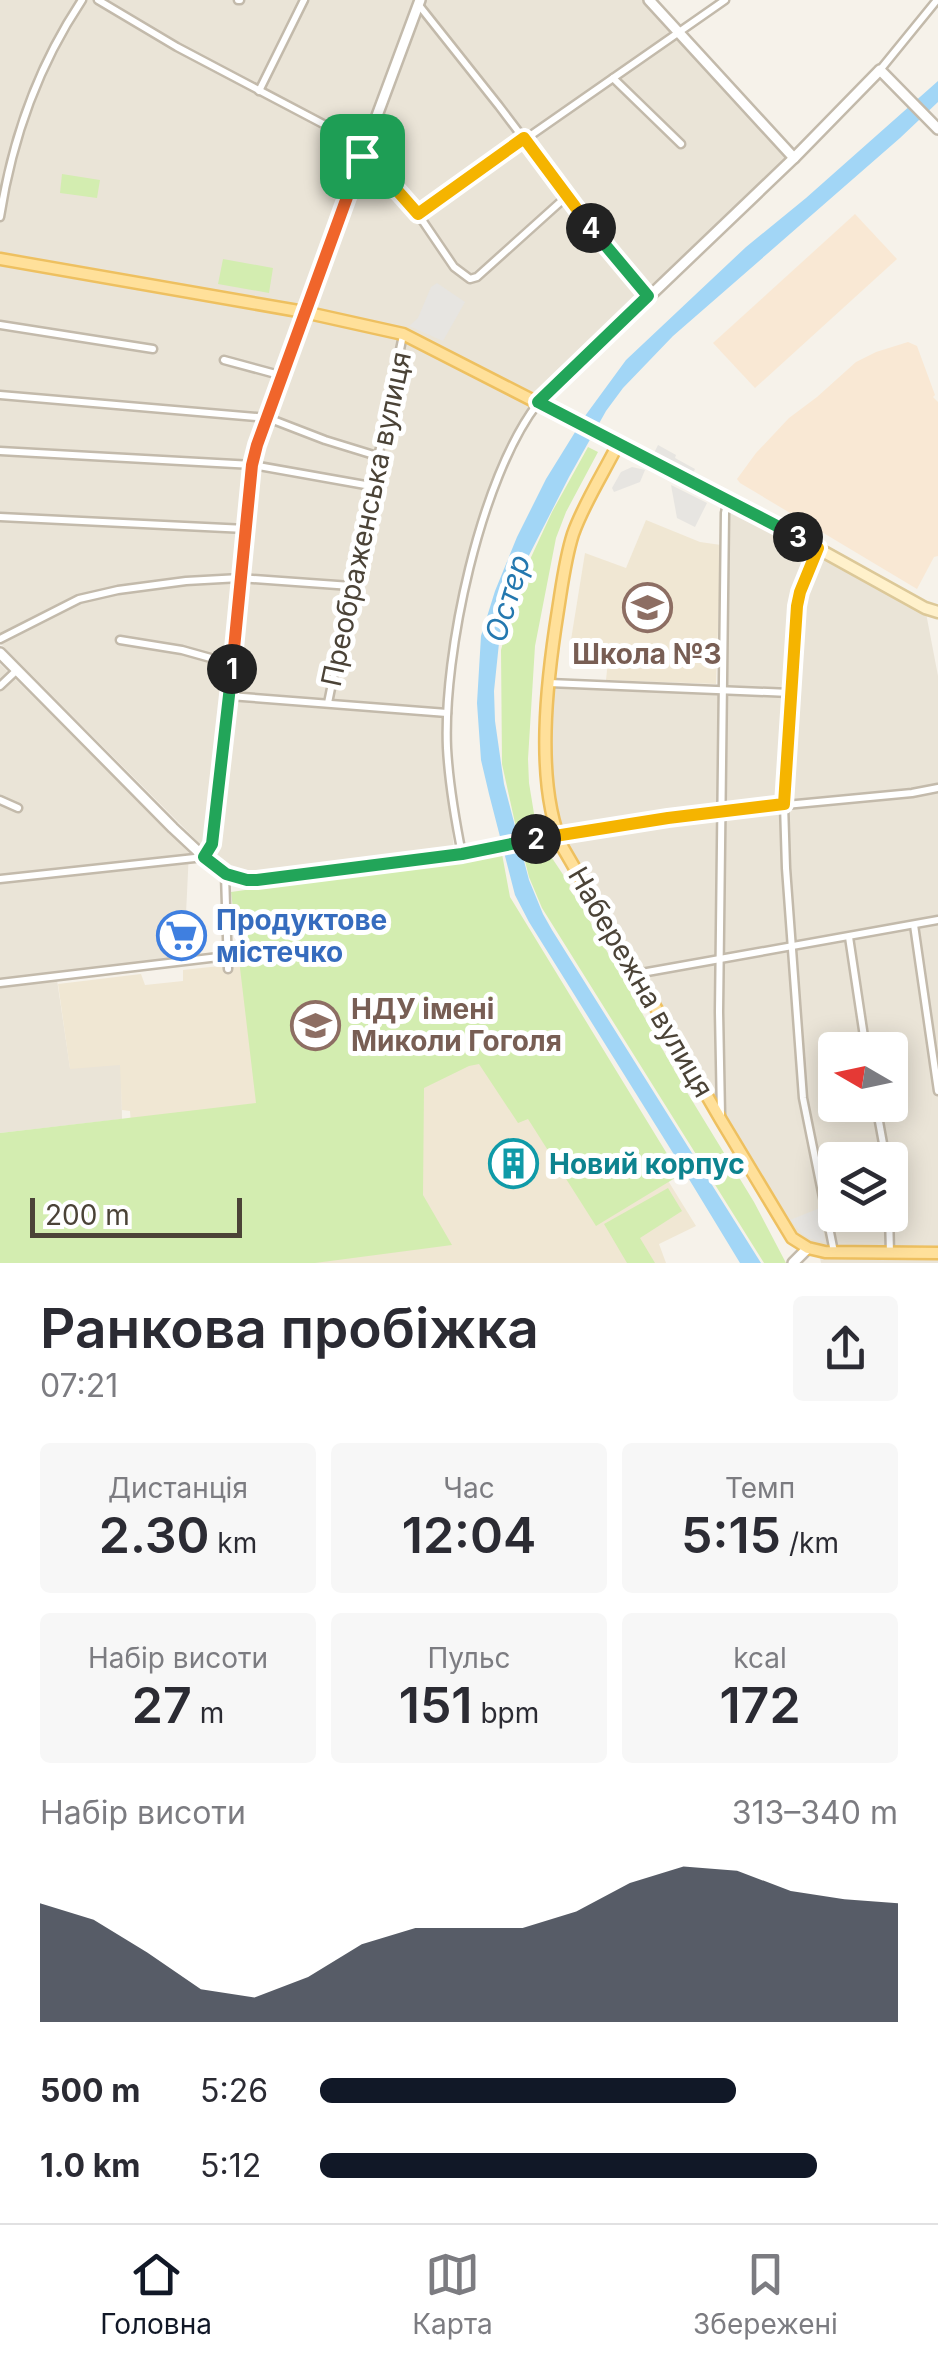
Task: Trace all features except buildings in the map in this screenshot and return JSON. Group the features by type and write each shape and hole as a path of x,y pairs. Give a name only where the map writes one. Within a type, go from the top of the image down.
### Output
{"main road":[{"path":"0,259 304,312 403,334 728,500 934,611"},
{"name":"Набережна вулиця","path":"618,444 568,550 549,682 550,808 558,836 721,1120 786,1230 808,1248"},
{"path":"808,1248 830,1253 938,1252"}],"street":[{"path":"0,217 10,158 31,98 46,62 82,0"},
{"path":"98,0 363,151 418,214 464,276 477,277 567,196"},
{"path":"259,91 304,0"},
{"path":"649,0 794,158"},
{"path":"418,214 725,0"},
{"path":"462,854 450,785 447,713 462,605 485,514 504,461 522,427 538,402 794,158 880,70 936,0"},
{"path":"419,2 614,258 648,296"},
{"path":"204,857 212,844 257,445 419,2"},
{"path":"880,70 937,127"},
{"path":"613,78 681,144"},
{"path":"0,325 153,350"},
{"name":"Преображенська вулиця","path":"328,704 403,334"},
{"path":"224,360 283,376"},
{"path":"0,395 268,418 377,456"},
{"path":"0,452 252,465 371,486"},
{"path":"721,1120 728,500"},
{"path":"0,517 246,528"},
{"path":"818,548 797,606 784,804 802,1098 830,1253"},
{"path":"0,639 99,593 240,578 351,586"},
{"path":"120,640 182,650 232,664"},
{"path":"0,652 204,857 226,874 247,880 462,854 534,839 722,811 938,788"},
{"path":"0,686 17,670"},
{"path":"549,682 790,693"},
{"path":"229,696 447,713"},
{"path":"0,800 18,808"},
{"path":"0,879 204,857"},
{"path":"226,874 228,969"},
{"path":"636,974 938,920"},
{"path":"914,925 938,1090"},
{"path":"849,937 863,1032"},
{"path":"0,983 227,956"},
{"path":"889,1232 890,1254"},
{"path":"793,1263 808,1248"}],"shaded area":[{"path":"0,0 415,0 301,306 0,252"},
{"path":"424,0 643,0 787,158 536,398 418,335 310,308"},
{"path":"855,214 897,259 755,388 713,343"},
{"path":"0,263 377,332 412,343 531,404 495,474 457,605 443,735 454,851 252,875 231,871 0,643"},
{"path":"437,283 465,302 443,341 409,326 418,318 431,287"},
{"path":"908,342 917,346 938,402 938,556 917,589 737,479 789,418 856,362"},
{"path":"658,445 695,469 691,476 653,455"},
{"path":"632,467 645,470 640,482 614,492 612,488 621,472"},
{"path":"671,485 707,503 695,527 677,518"},
{"path":"730,505 926,613 938,676 938,1246 841,1250 816,1246 797,1236 567,850 554,813 548,772 552,686 727,692"},
{"name":"Школа №3","path":"646,520 700,542 721,545 716,684 606,680 609,651 570,646 585,553 626,568"},
{"path":"0,664 189,851 184,956 56,973 70,1068 121,1064 122,1119 0,1133"},
{"name":"НДУ імені Миколи Гоголя","path":"355,951 667,1179 696,1226 659,1244 666,1263 243,1263 132,1139 130,1111 122,1110 120,1065 70,1069 58,984 141,974 145,985 183,981 183,970"},
{"path":"818,1209 818,1232 824,1232 825,1242 802,1234 790,1220"},
{"path":"820,1258 938,1258 938,1263 821,1263"}],"green space":[{"path":"62,174 100,180 97,198 60,193"},
{"path":"223,259 273,268 269,293 218,284"},
{"path":"588,447 598,452 556,538 535,646 528,759 538,838 519,841 502,764 501,650 520,581"},
{"name":"НДУ імені Миколи Гоголя","path":"502,854 510,897 680,1175 596,1226 528,1119 518,1123 479,1064 424,1088 423,1195 452,1245 315,1263 0,1263 0,1133 256,1103 231,892"},
{"path":"550,855 570,885 786,1263 764,1263 542,908 524,857"},
{"path":"668,1188 682,1211 640,1238 655,1263 627,1263 604,1224"}],"water":[{"name":"Остер","path":"938,81 938,102 673,336 623,388 569,477 521,571 499,643 495,721 504,784 529,880 552,930 761,1263 740,1263 681,1166 677,1168 674,1164 678,1161 515,895 481,760 477,703 481,636 517,537 546,479 626,360 746,247"}],"place":[{"name":"Школа №3","path":"647,607"},
{"name":"Продуктове містечко","path":"181,936"},
{"name":"НДУ імені Миколи Гоголя","path":"316,1025"},
{"name":"Новий корпус","path":"514,1164"}],"route":[{"path":"524,138 614,258 648,296 538,402 818,548 797,606 784,804 668,818 462,854 257,880 226,874 204,857 212,844 252,465 362,156 372,162 418,214 524,138"}]}
